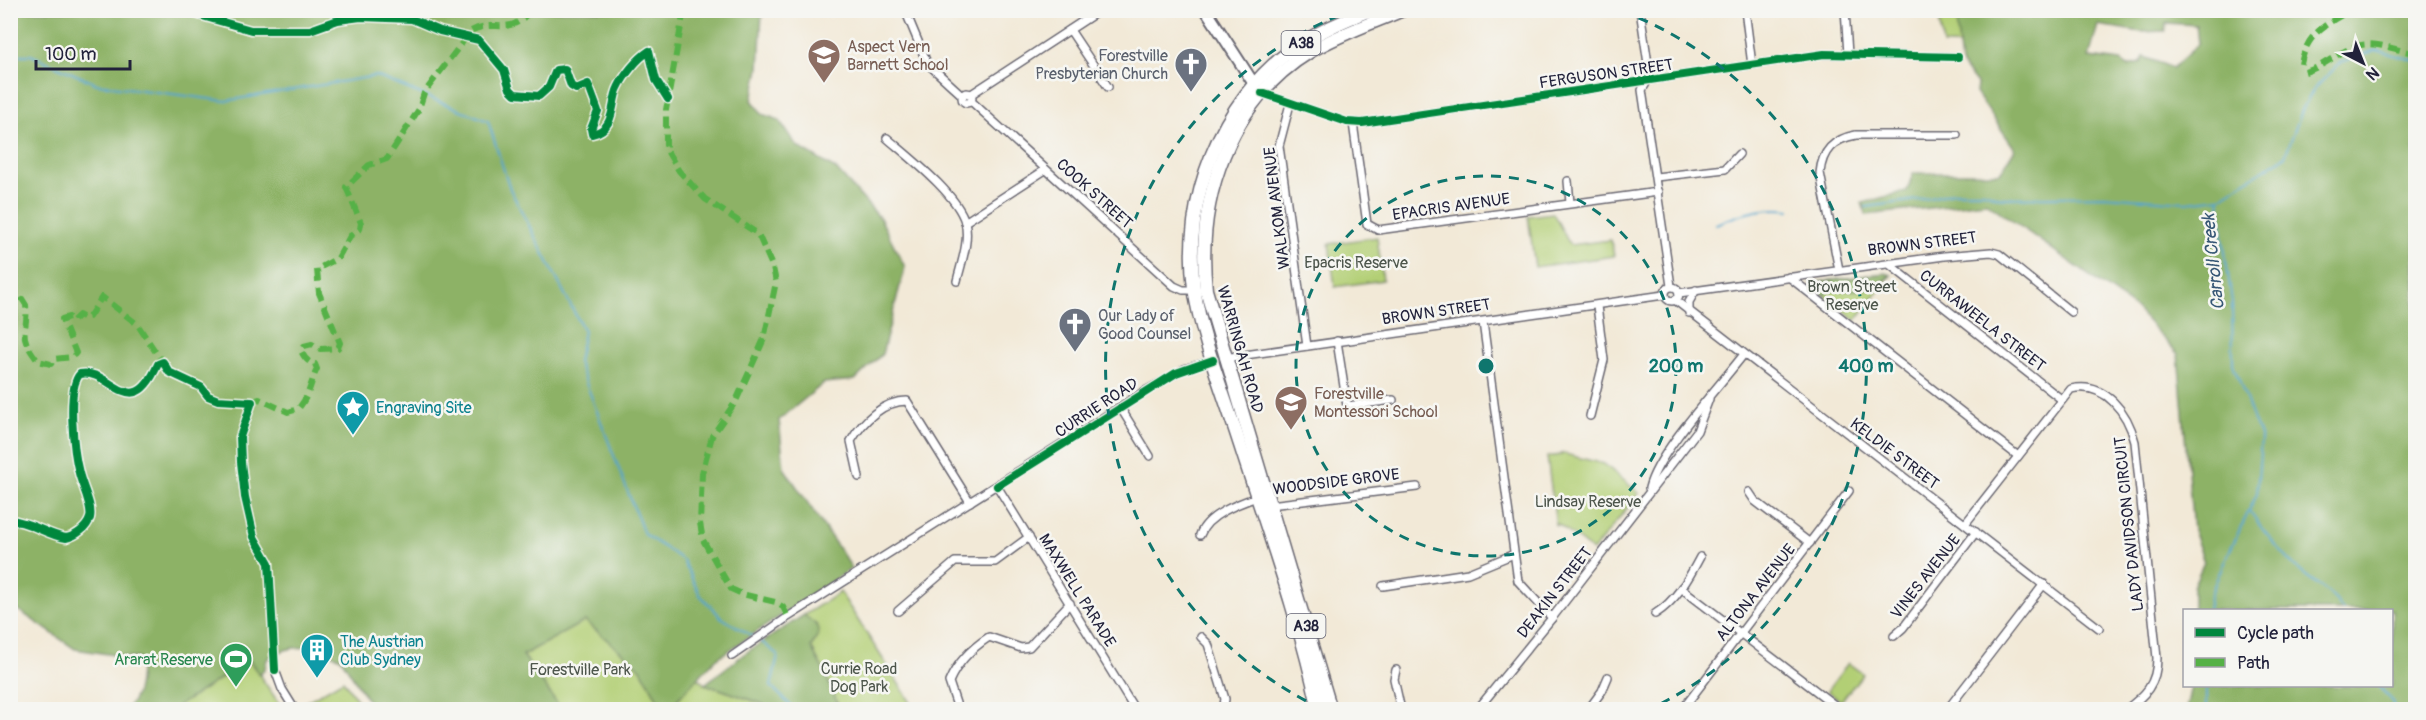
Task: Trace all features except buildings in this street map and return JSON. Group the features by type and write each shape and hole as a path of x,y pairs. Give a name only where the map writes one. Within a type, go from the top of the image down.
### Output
{"highway":[{"name":"WARRINGAH ROAD","path":"1331,710 1263,501 1200,290 1203,243 1212,189 1230,141 1258,89 1291,50 1314,35 1370,10"},
{"name":"WARRINGAH ROAD","path":"1258,89 1310,52 1346,33 1403,10"},
{"name":"WARRINGAH ROAD","path":"1263,501 1319,710"}],"street":[{"name":"COOK STREET","path":"905,10 927,63 968,97 1174,286 1183,290 1200,290"},
{"path":"968,97 1100,10"},
{"path":"1206,10 1258,89"},
{"path":"1640,10 1650,74 1642,90 1671,286"},
{"path":"1745,10 1752,65"},
{"path":"1845,10 1848,54"},
{"path":"1070,30 1108,87"},
{"name":"FERGUSON STREET","path":"1258,89 1290,105 1353,123 1646,82 1824,54 1958,57"},
{"name":"WALKOM AVENUE","path":"1290,105 1279,146 1307,346"},
{"name":"EPACRIS AVENUE","path":"1353,123 1367,224 1378,230 1658,192"},
{"path":"1839,270 1820,173 1822,158 1828,147 1842,138 1856,135 1957,135"},
{"path":"887,138 943,187 965,222 965,249 957,281"},
{"path":"1656,177 1725,169 1739,154"},
{"path":"965,222 1045,170"},
{"path":"1568,182 1570,203"},
{"name":"BROWN STREET","path":"1679,293 1839,270 1991,252 1999,254 2071,312"},
{"name":"CURRAWEELA STREET","path":"1888,264 2061,399"},
{"path":"1789,277 2018,456"},
{"path":"1671,286 1677,288 1679,293 1675,300 1669,301 1664,295 1666,289 1671,286"},
{"path":"1689,313 1689,302 1696,290"},
{"name":"BROWN STREET","path":"1219,359 1664,295"},
{"name":"KELDIE STREET","path":"1675,300 2099,628"},
{"path":"1590,416 1604,360 1597,306"},
{"path":"1483,322 1518,582 1551,618"},
{"path":"1337,342 1347,406 1393,400"},
{"name":"DEAKIN STREET","path":"1477,710 1696,431 1709,399 1744,354"},
{"name":"CURRIE ROAD","path":"732,656 1176,372 1219,359"},
{"name":"LADY DAVIDSON CIRCUIT","path":"1965,524 2071,389 2083,386 2094,388 2120,408 2130,423 2135,442 2157,673 2146,694 2125,710"},
{"path":"859,477 851,441 859,428 882,408 898,401 907,401 970,502"},
{"path":"1120,407 1150,456"},
{"name":"MAXWELL PARADE","path":"997,486 1135,710"},
{"name":"WOODSIDE GROVE","path":"1200,535 1202,528 1212,519 1263,501 1417,487"},
{"name":"ALTONA AVENUE","path":"1682,710 1849,491"},
{"path":"1749,492 1755,501 1810,543"},
{"name":"VINES AVENUE","path":"1894,636 1903,628 1976,532"},
{"path":"898,611 955,562 995,562 1029,537"},
{"path":"1383,586 1468,573 1514,554"},
{"path":"1655,614 1663,609 1681,588 1700,556"},
{"path":"1947,710 2044,584"},
{"path":"1681,588 1841,710"},
{"path":"956,703 949,682 955,670 977,645 989,638 1021,648 1029,647 1070,603"},
{"path":"1201,637 1208,644 1225,699 1222,710"},
{"path":"275,670 282,689 295,710"},
{"path":"1396,670 1394,680 1401,710"},
{"path":"1588,710 1602,691 1608,677"}],"green space":[{"path":"10,11 762,11 759,69 752,100 762,114 779,120 797,146 837,170 880,218 905,267 882,354 855,380 824,383 779,420 784,468 852,568 716,659 668,709 663,709 641,669 585,621 523,655 561,709 373,709 341,658 312,649 294,648 267,659 260,675 249,660 178,706 179,709 125,709 134,700 139,679 140,659 75,649 11,605"},
{"path":"1938,11 1972,11 1976,46 1943,45"},
{"path":"1955,11 2415,11 2415,709 2186,709 2191,687 2393,687 2393,609 2193,609 2193,587 2204,562 2193,530 2178,354 2136,309 1986,202 1866,215 1862,203 1907,191 1913,173 2000,173 2015,149 1976,93 1977,84 1961,64","holes":["2166,23 2196,25 2198,44 2173,68 2144,57 2141,63 2128,66 2121,61 2089,57 2098,25 2141,32 2165,31"]},
{"path":"1553,213 1570,245 1611,240 1614,256 1535,267 1528,216"},
{"name":"Epacris Reserve","path":"1377,237 1383,280 1335,287 1329,244"},
{"name":"Brown Street Reserve","path":"1885,273 1891,275 1856,320 1811,286 1812,283"},
{"path":"1885,273 1891,275 1866,289 1827,292 1824,296 1811,286 1812,283"},
{"name":"Lindsay Reserve","path":"1561,453 1604,464 1639,493 1593,551 1558,524 1556,526 1547,457 1561,455"},
{"name":"Currie Road Dog Park","path":"840,592 915,709 838,708 823,669 811,647 818,635 804,615"},
{"path":"804,615 818,626 818,635 811,647 840,709 769,709 763,704 705,684 744,654"},
{"name":"Forestville Park","path":"585,620 641,669 663,709 561,709 523,655"},
{"name":"Ararat Reserve","path":"249,660 283,709 179,710 177,706"},
{"path":"1848,663 1863,674 1841,701 1827,691"},
{"name":"Forestville Park","path":"697,678 705,684 763,704 769,709 668,710"},
{"path":"343,680 358,701 345,709 308,709 304,703"}],"waterway":[{"name":"Carroll Creek","path":"2208,609 2210,596 2221,569 2257,494 2261,439 2233,364 2232,302 2221,224 2220,198 2285,156 2303,108 2314,89 2341,62 2376,50 2416,61"},
{"path":"10,55 31,55 97,84 225,101 376,76 488,121 510,189 584,331 578,362 644,534 683,560 700,595 722,618 754,637"},
{"path":"1866,207 1931,198 1953,192 1984,192 2002,198 2104,196 2186,202 2220,198"},
{"path":"1716,224 1752,212 1771,209 1790,210"},
{"path":"10,443 16,449"},
{"path":"2249,511 2284,555 2332,596 2342,609"},
{"path":"759,640 778,655 771,686 795,710"},
{"path":"2206,687 2206,710"},
{"path":"2380,687 2393,703 2393,710"}],"marked path":[{"path":"250,402 259,399 288,412 298,409 308,394 317,369 315,364 308,361 302,353 304,346 312,344 320,349 338,348 340,343 319,293 317,269 338,258 350,236 360,229 361,223 346,187 369,165 387,159 419,109 424,93 471,31 487,26 509,26 523,18 530,10"},
{"path":"684,10 666,110 666,149 679,171 705,199 758,234 773,268 776,282 764,339 736,401 712,436 702,473 700,523 703,540 731,589 775,602 783,607 788,617"},
{"path":"2301,64 2308,45 2318,31 2350,10"},
{"path":"2378,10 2387,10"},
{"path":"2305,72 2359,45 2375,45 2416,53"},
{"path":"10,304 14,305 14,299 21,297 26,305 25,338 38,361 51,364 54,359 72,357 76,353 62,319 69,317 73,321 79,315 84,318 89,317 102,297 137,324 165,366"}],"cycle path":[{"path":"181,10 251,30 310,30 338,20 361,17 412,19 440,31 479,40 504,70 510,89 515,94 539,96 549,87 556,70 565,69 571,86 576,89 588,84 598,111 591,129 592,134 605,127 621,83 627,73 649,51 656,80 668,99"},
{"path":"1262,93 1347,122 1362,123 1824,54 1958,57"},
{"path":"997,486 1176,373 1213,360"},
{"path":"10,520 66,538 81,531 89,522 91,513 77,464 72,422 73,393 80,374 91,374 130,393 139,391 148,382 158,364 163,362 169,372 201,387 208,396 218,400 252,402 240,437 241,462 245,497 254,537 269,563 275,670"}],"place":[{"name":"Aspect Vern Barnett School","path":"824,84"},
{"name":"Forestville Presbyterian Church","path":"1191,93"},
{"name":"Our Lady of Good Counsel","path":"1075,353"},
{"name":"Forestville Montessori School","path":"1291,431"},
{"name":"Engraving Site","path":"353,436"},
{"name":"The Austrian Club Sydney","path":"317,679"},
{"name":"Ararat Reserve","path":"236,688"}]}
